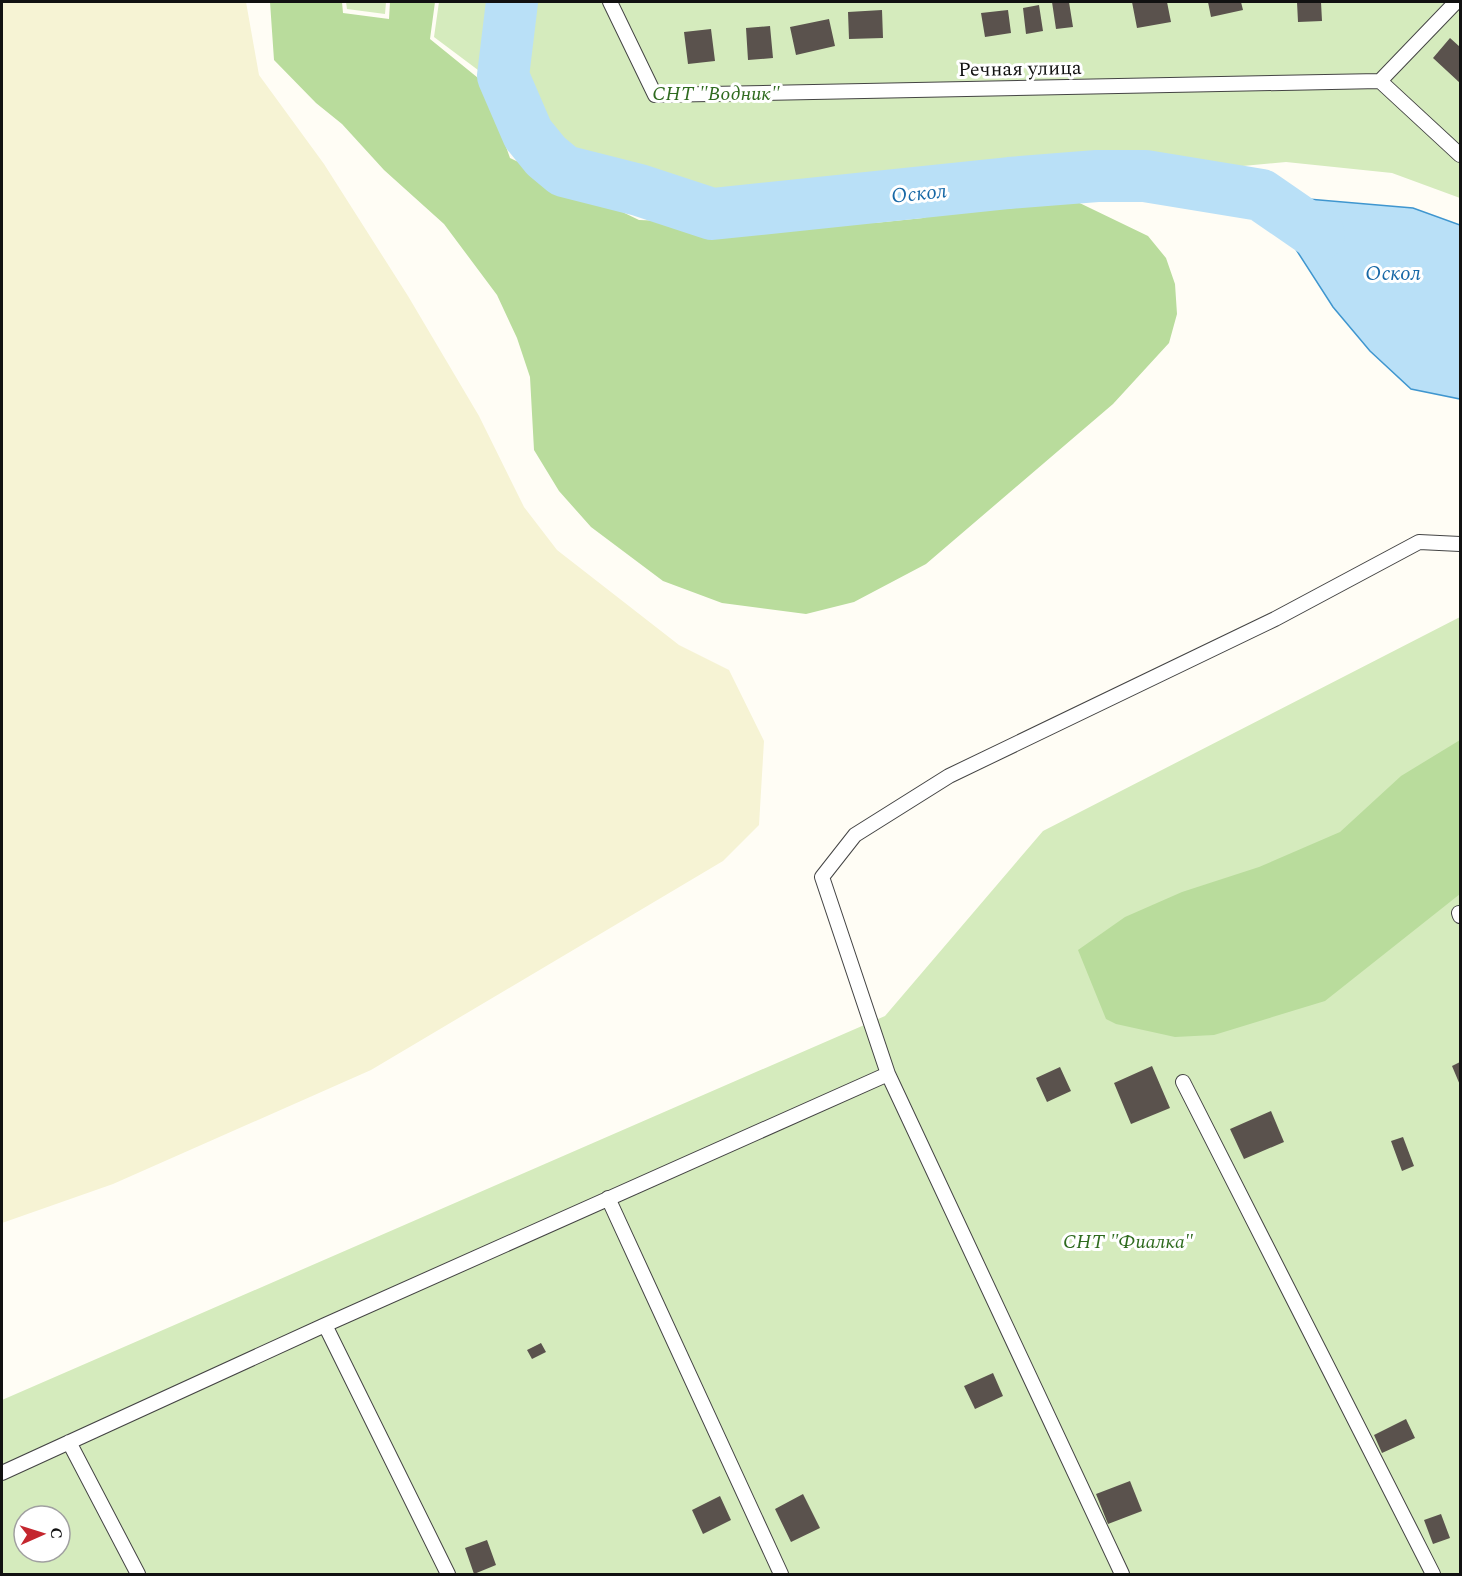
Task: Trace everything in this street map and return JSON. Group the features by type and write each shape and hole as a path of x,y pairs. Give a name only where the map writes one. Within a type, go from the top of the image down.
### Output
{"lane":[{"name":"Речная улица","path":"610,2 655,95 1380,81"},
{"path":"1456,2 1380,81 1461,155"},
{"path":"1122,1575 888,1074 822,877 855,836 949,776 1275,619 1419,542 1461,544"},
{"path":"2,1473 325,1325 888,1074"},
{"path":"1183,1082 1433,1575"},
{"path":"609,1198 781,1575"},
{"path":"325,1325 448,1575"},
{"path":"69,1442 138,1575"}],"shaded area":[{"path":"2,2 246,2 259,75 324,164 408,296 479,416 524,507 557,550 679,645 729,670 764,741 759,825 723,861 371,1070 113,1184 2,1223"}],"green space":[{"path":"270,2 342,2 343,13 389,19 390,2 435,2 430,39 483,82 510,158 639,220 742,224 874,223 923,218 1000,192 1063,195 1148,236 1166,258 1175,284 1177,314 1169,343 1113,404 926,564 854,602 806,614 722,603 663,581 591,527 559,491 534,450 530,377 517,338 497,295 444,224 384,170 342,124 316,103 274,60"},
{"path":"346,2 386,2 385,14 347,9"},
{"path":"439,2 497,2 486,76 434,37"},
{"name":"СНТ \"Водник\"","path":"529,2 1460,2 1460,198 1392,173 1286,162 1200,170 1147,155 1109,154 715,189 638,175 574,158 548,134 532,99 525,71 523,51"},
{"name":"СНТ \"Фиалка\"","path":"1460,617 1460,1574 2,1574 2,1400 885,1016 1043,831"},
{"path":"1460,740 1460,894 1325,1001 1214,1035 1175,1037 1116,1024 1106,1019 1078,950 1125,917 1182,892 1259,867 1340,832 1401,776"}],"water":[{"name":"Оскол","path":"1261,195 1413,208 1460,225 1460,399 1411,389 1370,351 1333,307"}],"building":[{"path":"1052,2 1069,2 1073,27 1056,29"},
{"path":"1132,2 1167,2 1171,22 1137,28"},
{"path":"1208,2 1241,2 1243,10 1211,17"},
{"path":"1297,2 1321,2 1322,21 1298,22"},
{"path":"1039,5 1043,31 1026,34 1023,8"},
{"path":"882,10 883,38 849,39 848,12"},
{"path":"1008,10 1011,33 985,37 981,13"},
{"path":"829,19 835,46 796,55 790,27"},
{"path":"770,26 773,58 748,60 746,28"},
{"path":"711,29 715,61 688,64 684,32"},
{"path":"1450,38 1460,47 1460,83 1433,58"},
{"path":"1460,1062 1460,1085 1452,1066"},
{"path":"1152,1066 1170,1108 1131,1124 1114,1083"},
{"path":"1060,1067 1071,1091 1047,1102 1036,1078"},
{"path":"1271,1111 1284,1142 1244,1159 1230,1129"},
{"path":"1403,1137 1414,1166 1402,1171 1391,1141"},
{"path":"541,1343 546,1352 532,1359 527,1350"},
{"path":"993,1373 1003,1396 975,1409 964,1386"},
{"path":"1406,1419 1415,1438 1382,1453 1374,1435"},
{"path":"1130,1481 1142,1511 1108,1524 1096,1494"},
{"path":"803,1494 820,1528 791,1542 775,1509"},
{"path":"720,1496 731,1520 703,1534 692,1510"},
{"path":"1441,1514 1450,1538 1433,1544 1424,1520"},
{"path":"487,1540 496,1565 474,1574 465,1548"}],"waterway":[{"name":"Оскол","path":"512,2 503,76 528,134 546,156 564,171 639,190 712,214 1009,183 1097,176 1145,176 1261,195 1319,235"}]}
